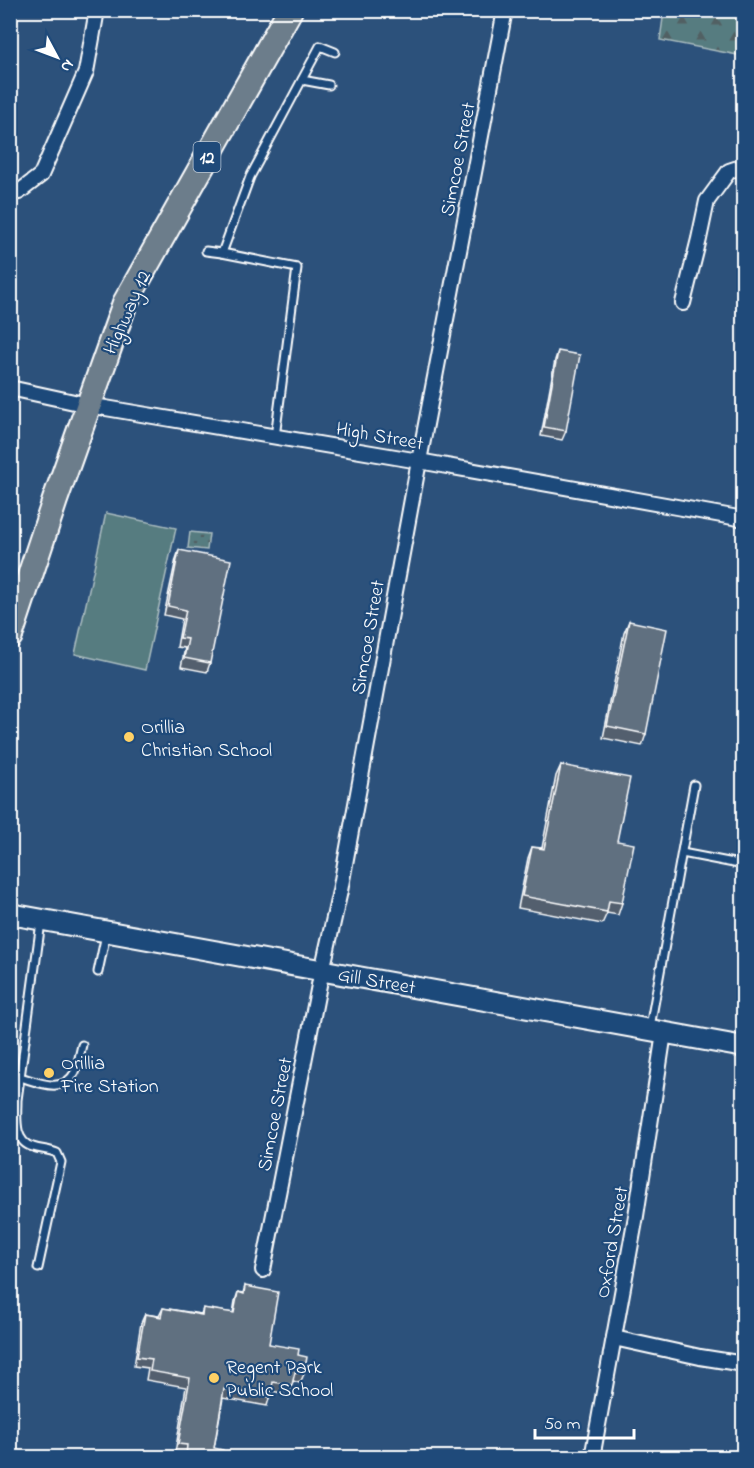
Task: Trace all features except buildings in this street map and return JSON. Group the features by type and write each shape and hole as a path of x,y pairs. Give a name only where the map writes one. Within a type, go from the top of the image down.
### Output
{"highway":[{"name":"Highway 12","path":"10,636 55,500 125,303 290,10"}],"main road":[{"name":"Gill Street","path":"10,914 744,1047"}],"street":[{"path":"10,193 19,192 41,175 86,72 97,10"},
{"name":"Simcoe Street","path":"263,1270 342,880 505,10"},
{"path":"683,303 707,201 729,171 744,166"},
{"name":"High Street","path":"10,388 88,405 744,519"},
{"name":"Oxford Street","path":"591,1458 636,1216 656,1031"},
{"path":"614,1338 744,1364"}],"lane":[{"path":"222,253 250,177 320,46 335,52"},
{"path":"302,80 330,86"},
{"path":"206,251 297,268 275,437"},
{"path":"656,1031 694,785"},
{"path":"682,853 744,865"},
{"path":"38,1268 61,1162 57,1153 22,1142 17,1130 17,1100 41,920"},
{"path":"98,972 106,931"},
{"path":"20,1077 55,1087 66,1082 74,1073 82,1045"}],"green space":[{"path":"664,11 743,11 743,56 660,40"},
{"path":"106,513 176,528 145,670 75,654"},
{"path":"190,532 209,534 207,550 188,548"}],"place":[{"name":"Orillia Christian School","path":"129,737"},
{"name":"Orillia Fire Station","path":"49,1073"},
{"name":"Regent Park Public School","path":"214,1378"}]}
